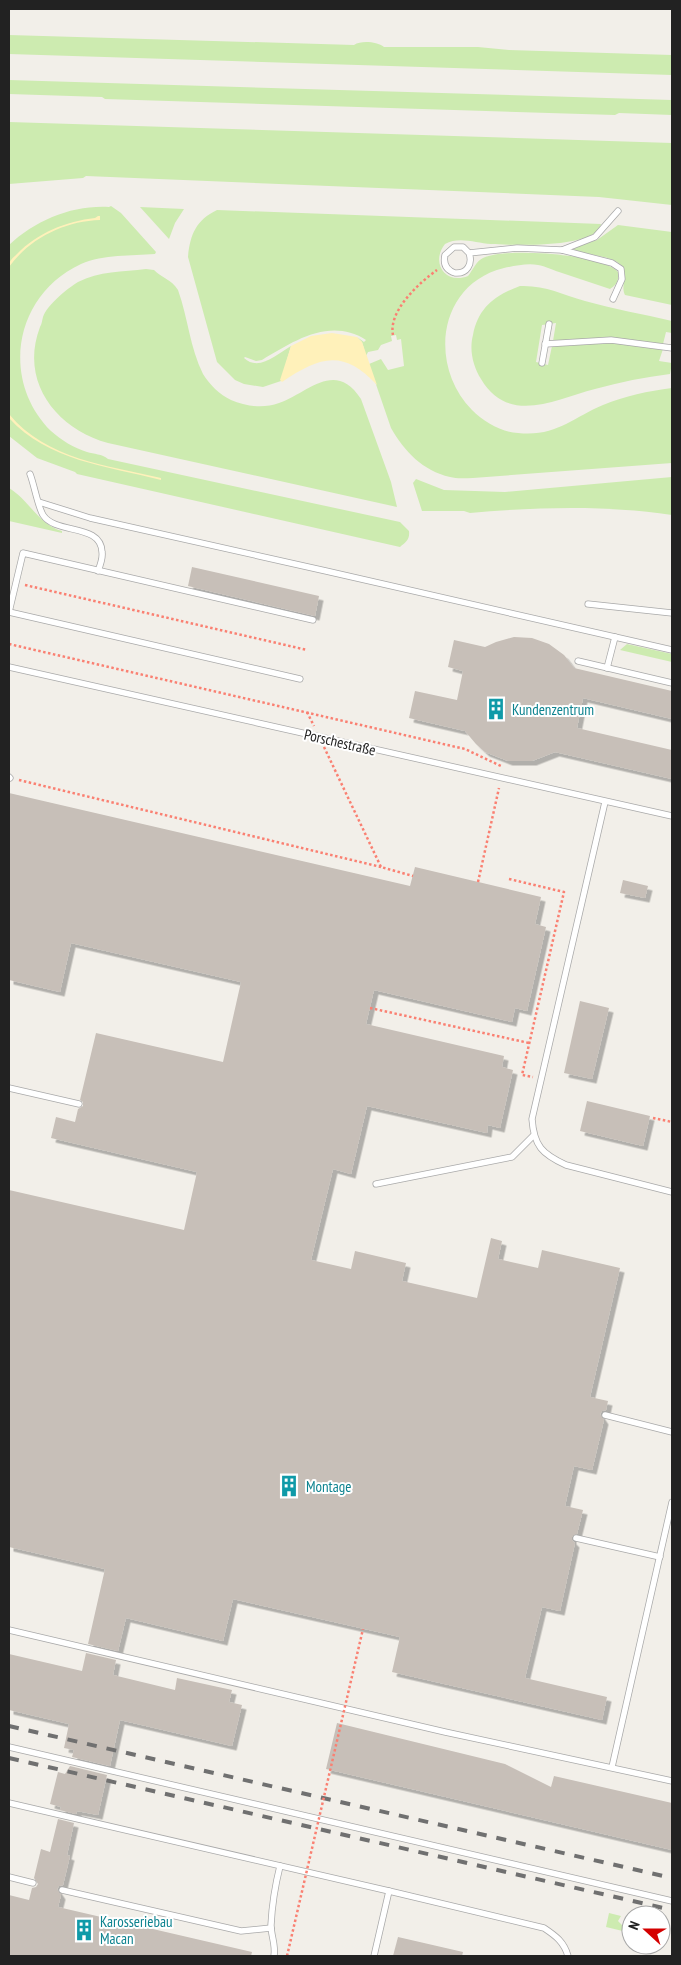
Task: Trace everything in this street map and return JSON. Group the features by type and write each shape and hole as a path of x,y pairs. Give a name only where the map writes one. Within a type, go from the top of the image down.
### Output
{"lane":[{"path":"562,250 595,237 618,211"},
{"path":"462,247 469,253 470,265 464,272 455,273 444,264 445,255 450,248 462,247"},
{"path":"469,253 518,248 562,250 612,263 621,269 622,280 613,299"},
{"path":"542,363 549,324"},
{"path":"545,344 610,340 672,348"},
{"path":"30,474 43,515 53,524 94,536 100,543 103,552 98,572"},
{"path":"39,502 90,518 672,650"},
{"path":"300,679 9,612 23,553 98,572 313,620"},
{"path":"588,604 672,613"},
{"path":"607,668 615,637"},
{"path":"578,661 672,683"},
{"name":"Porschestraße","path":"9,666 672,816"},
{"path":"605,802 532,1119 534,1135 540,1146 552,1158 566,1165 672,1192"},
{"path":"9,1088 79,1104"},
{"path":"376,1184 512,1157 534,1135"},
{"path":"605,1415 672,1432"},
{"path":"612,1767 672,1502"},
{"path":"576,1538 660,1557"},
{"path":"9,1630 445,1732 672,1781"},
{"path":"9,1747 672,1901"},
{"path":"9,1803 544,1928 556,1936 565,1947 568,1956"},
{"path":"274,1956 276,1947 271,1928 272,1899 280,1866"},
{"path":"9,1878 33,1883"},
{"path":"62,1890 241,1931 271,1928"},
{"path":"374,1956 389,1891"}],"path":[{"path":"393,335 391,328 393,322 409,296 424,279 444,264"},
{"path":"16,583 306,650"},
{"path":"307,712 381,867"},
{"path":"10,778 413,876"},
{"path":"509,879 564,892 522,1075 542,1078"},
{"path":"370,1008 529,1043"},
{"path":"654,1118 672,1122"},
{"path":"287,1956 363,1629"}],"green space":[{"path":"9,35 354,45 365,42 384,47 478,47 509,50 672,55 672,75 9,54"},
{"path":"9,80 672,100 672,115 619,113 615,115 105,99 102,97 9,94"},
{"path":"9,122 672,143 672,205 599,197 86,176 83,178 9,184"},
{"path":"111,206 121,213 156,252 155,254 99,258 81,264 58,278 41,296 29,317 22,340 20,364 25,388 35,410 51,431 63,441 73,446 108,459 400,522 409,531 408,539 404,544 400,547 77,474 37,458 9,436 9,245 31,228 55,216 82,209"},
{"path":"140,207 184,209 175,223 169,239"},
{"path":"217,210 601,224 596,232 585,238 570,242 516,245 456,240 445,244 439,258 440,265 447,275 453,277 468,276 476,263 483,258 511,253 553,254 575,257 609,266 618,272 618,280 610,289 534,264 504,268 482,277 465,291 453,308 447,328 445,350 449,371 458,392 472,410 487,422 499,428 518,433 543,432 563,425 611,402 637,394 672,388 672,463 473,478 453,478 431,470 408,452 391,428 369,364 381,359 388,370 404,366 401,339 397,340 396,335 391,336 392,341 381,345 378,350 368,352 366,356 362,342 357,337 364,342 366,340 353,333 326,331 312,334 299,339 262,360 256,361 244,358 250,362 262,362 291,346 281,381 263,387 244,384 235,380 217,362 188,257 190,242 195,229 204,218"},
{"path":"618,225 672,232 672,305 625,295 622,266 610,259 574,250 575,247 597,240"},
{"path":"146,269 154,270 172,283 178,290 195,354 203,374 215,389 227,398 248,405 267,406 279,403 321,382 341,381 351,387 361,399 391,482 397,507 108,443 73,427 59,415 47,400 39,384 35,366 35,347 45,312 53,302 86,278"},
{"path":"520,286 545,288 596,304 672,321 672,333 666,332 663,344 615,338 553,341 556,323 542,325 536,362 548,365 552,346 614,343 663,349 659,361 672,363 670,374 614,384 549,403 519,405 505,402 492,393 481,379 472,358 471,346 475,326 483,310 495,298"},
{"path":"672,477 672,515 597,508 546,508 470,513 464,511 422,511 413,483 416,479 444,490 505,492"},
{"path":"9,488 40,518 62,531 62,533 9,521"},
{"path":"627,644 672,654 672,662 620,650"},
{"path":"609,1913 621,1916 618,1921 621,1924 621,1931 606,1927"}],"sand":[{"path":"100,216 100,220 74,224 49,233 27,248 9,267 13,258 43,234 63,225"},
{"path":"332,333 357,337 362,342 377,385 365,373 353,365 331,360 319,362 295,373 282,382 280,380 291,346 311,336"},
{"path":"9,414 41,442 60,451 99,464 161,478 161,480 99,466 60,453 42,444 25,432 9,418"}],"building":[{"path":"192,567 319,596 315,616 188,586"},
{"name":"Kundenzentrum","path":"514,637 532,638 549,644 564,655 574,668 672,691 672,719 583,698 577,728 672,750 672,779 555,752 532,761 508,761 485,752 465,731 409,718 415,691 457,700 463,671 448,667 454,640 485,647"},
{"name":"Montage","path":"9,793 410,886 415,867 541,897 535,924 546,927 527,1011 515,1008 512,1022 374,990 366,1024 504,1056 502,1067 513,1070 500,1128 488,1125 487,1133 367,1106 351,1174 333,1169 311,1260 351,1269 355,1251 406,1263 402,1281 477,1298 491,1238 502,1241 498,1259 538,1268 542,1250 620,1268 590,1397 608,1401 606,1410 600,1414 604,1420 592,1470 574,1466 565,1506 583,1510 577,1534 572,1537 575,1543 560,1611 542,1607 525,1678 607,1697 602,1720 392,1672 400,1637 233,1599 223,1641 126,1618 118,1651 88,1644 105,1569 9,1547 9,1190 184,1230 197,1172 51,1138 56,1117 75,1122 78,1109 83,1106 83,1102 80,1100 96,1033 223,1062 241,982 71,943 60,992 9,980"},
{"path":"623,880 648,886 645,898 620,893"},
{"path":"580,1001 609,1008 592,1079 564,1073"},
{"path":"587,1101 650,1116 643,1146 580,1131"},
{"path":"86,1653 116,1660 113,1675 175,1690 177,1678 232,1690 229,1702 242,1705 232,1746 120,1720 110,1766 72,1757 74,1750 64,1748 69,1724 9,1710 9,1654 82,1671"},
{"path":"337,1723 505,1764 551,1787 554,1776 672,1803 672,1850 326,1769"},
{"path":"70,1766 107,1775 98,1815 77,1811 76,1814 60,1810 61,1807 50,1804 58,1772 65,1774"},
{"name":"Karosseriebau Macan","path":"58,1819 74,1823 67,1855 70,1856 63,1885 57,1889 61,1895 58,1907 252,1952 251,1956 9,1956 9,1895 29,1900 32,1888 38,1884 34,1878 41,1849 50,1852"},
{"path":"398,1937 463,1952 462,1956 393,1956"}],"railway":[{"path":"9,1726 672,1878"},
{"path":"9,1758 672,1910"}],"place":[{"name":"Kundenzentrum","path":"496,709"},
{"name":"Montage","path":"289,1486"},
{"name":"Karosseriebau Macan","path":"84,1930"}]}
